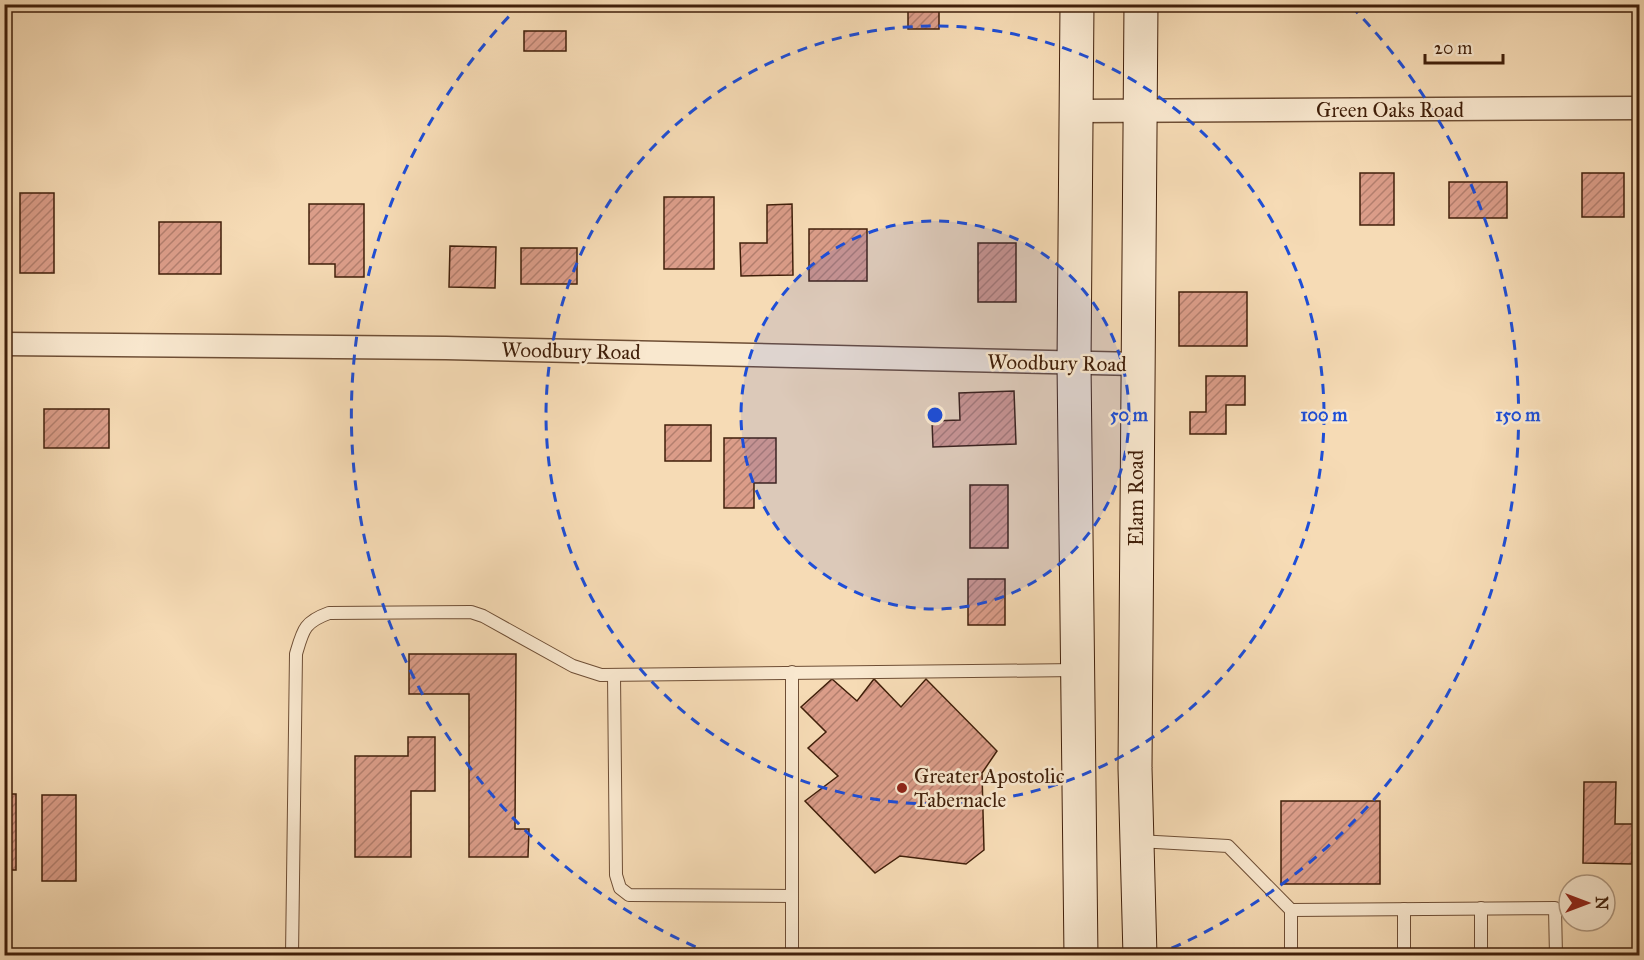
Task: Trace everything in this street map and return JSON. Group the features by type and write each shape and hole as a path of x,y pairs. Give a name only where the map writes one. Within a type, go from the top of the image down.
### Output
{"main road":[{"path":"1077,4 1074,364 1080,956"},
{"name":"Elam Road","path":"1140,956 1135,768 1141,4"}],"street":[{"name":"Green Oaks Road","path":"1076,111 1640,108"},
{"name":"Woodbury Road","path":"4,344 446,348 1137,364"}],"lane":[{"path":"292,956 296,654 302,632 313,618 329,613 471,612 483,615 573,666 602,675 1078,670"},
{"path":"792,672 792,956"},
{"path":"614,675 616,875 620,888 629,894 792,896"},
{"path":"1137,841 1228,846 1291,910 1291,956"},
{"path":"1481,908 1481,956"},
{"path":"1291,910 1556,908 1556,956"},
{"path":"1404,909 1404,956"}],"building":[{"path":"908,4 939,4 939,29 908,29"},
{"path":"524,31 566,31 566,51 524,51"},
{"path":"1360,173 1394,173 1394,225 1360,225"},
{"path":"1582,173 1624,173 1624,217 1582,217"},
{"path":"1449,182 1507,182 1507,218 1449,218"},
{"path":"20,193 54,193 54,273 20,273"},
{"path":"664,197 714,197 714,269 664,269"},
{"path":"309,204 364,204 364,277 335,277 335,264 309,264"},
{"path":"792,204 793,275 741,276 740,243 767,243 767,205"},
{"path":"159,222 221,222 221,274 159,274"},
{"path":"809,229 867,229 867,281 809,281"},
{"path":"978,243 1016,243 1016,302 978,302"},
{"path":"450,246 496,247 495,288 449,287"},
{"path":"521,248 577,248 577,284 521,284"},
{"path":"1179,292 1247,292 1247,346 1179,346"},
{"path":"1206,376 1245,376 1245,405 1226,405 1226,434 1190,434 1190,412 1206,412"},
{"path":"1014,391 1016,444 933,447 932,421 960,420 959,393"},
{"path":"44,409 109,409 109,448 44,448"},
{"path":"665,425 711,425 711,461 665,461"},
{"path":"724,438 776,438 776,483 754,483 754,508 724,508"},
{"path":"970,485 1008,485 1008,548 970,548"},
{"path":"968,579 1005,579 1005,625 968,625"},
{"path":"409,654 516,654 515,829 529,829 528,857 469,857 469,694 409,694"},
{"name":"Greater Apostolic Tabernacle","path":"832,679 857,701 874,679 901,707 926,679 997,751 982,773 984,850 966,864 900,856 875,873 805,801 838,776 808,748 826,732 801,707"},
{"path":"408,737 435,737 435,791 411,791 411,857 355,857 355,756 408,756"},
{"path":"1584,782 1616,782 1615,824 1633,824 1632,864 1583,863"},
{"path":"4,794 16,794 16,870 4,870"},
{"path":"42,795 76,795 76,881 42,881"},
{"path":"1281,801 1380,801 1380,884 1281,884"}],"place":[{"name":"Greater Apostolic Tabernacle","path":"902,788"}]}
